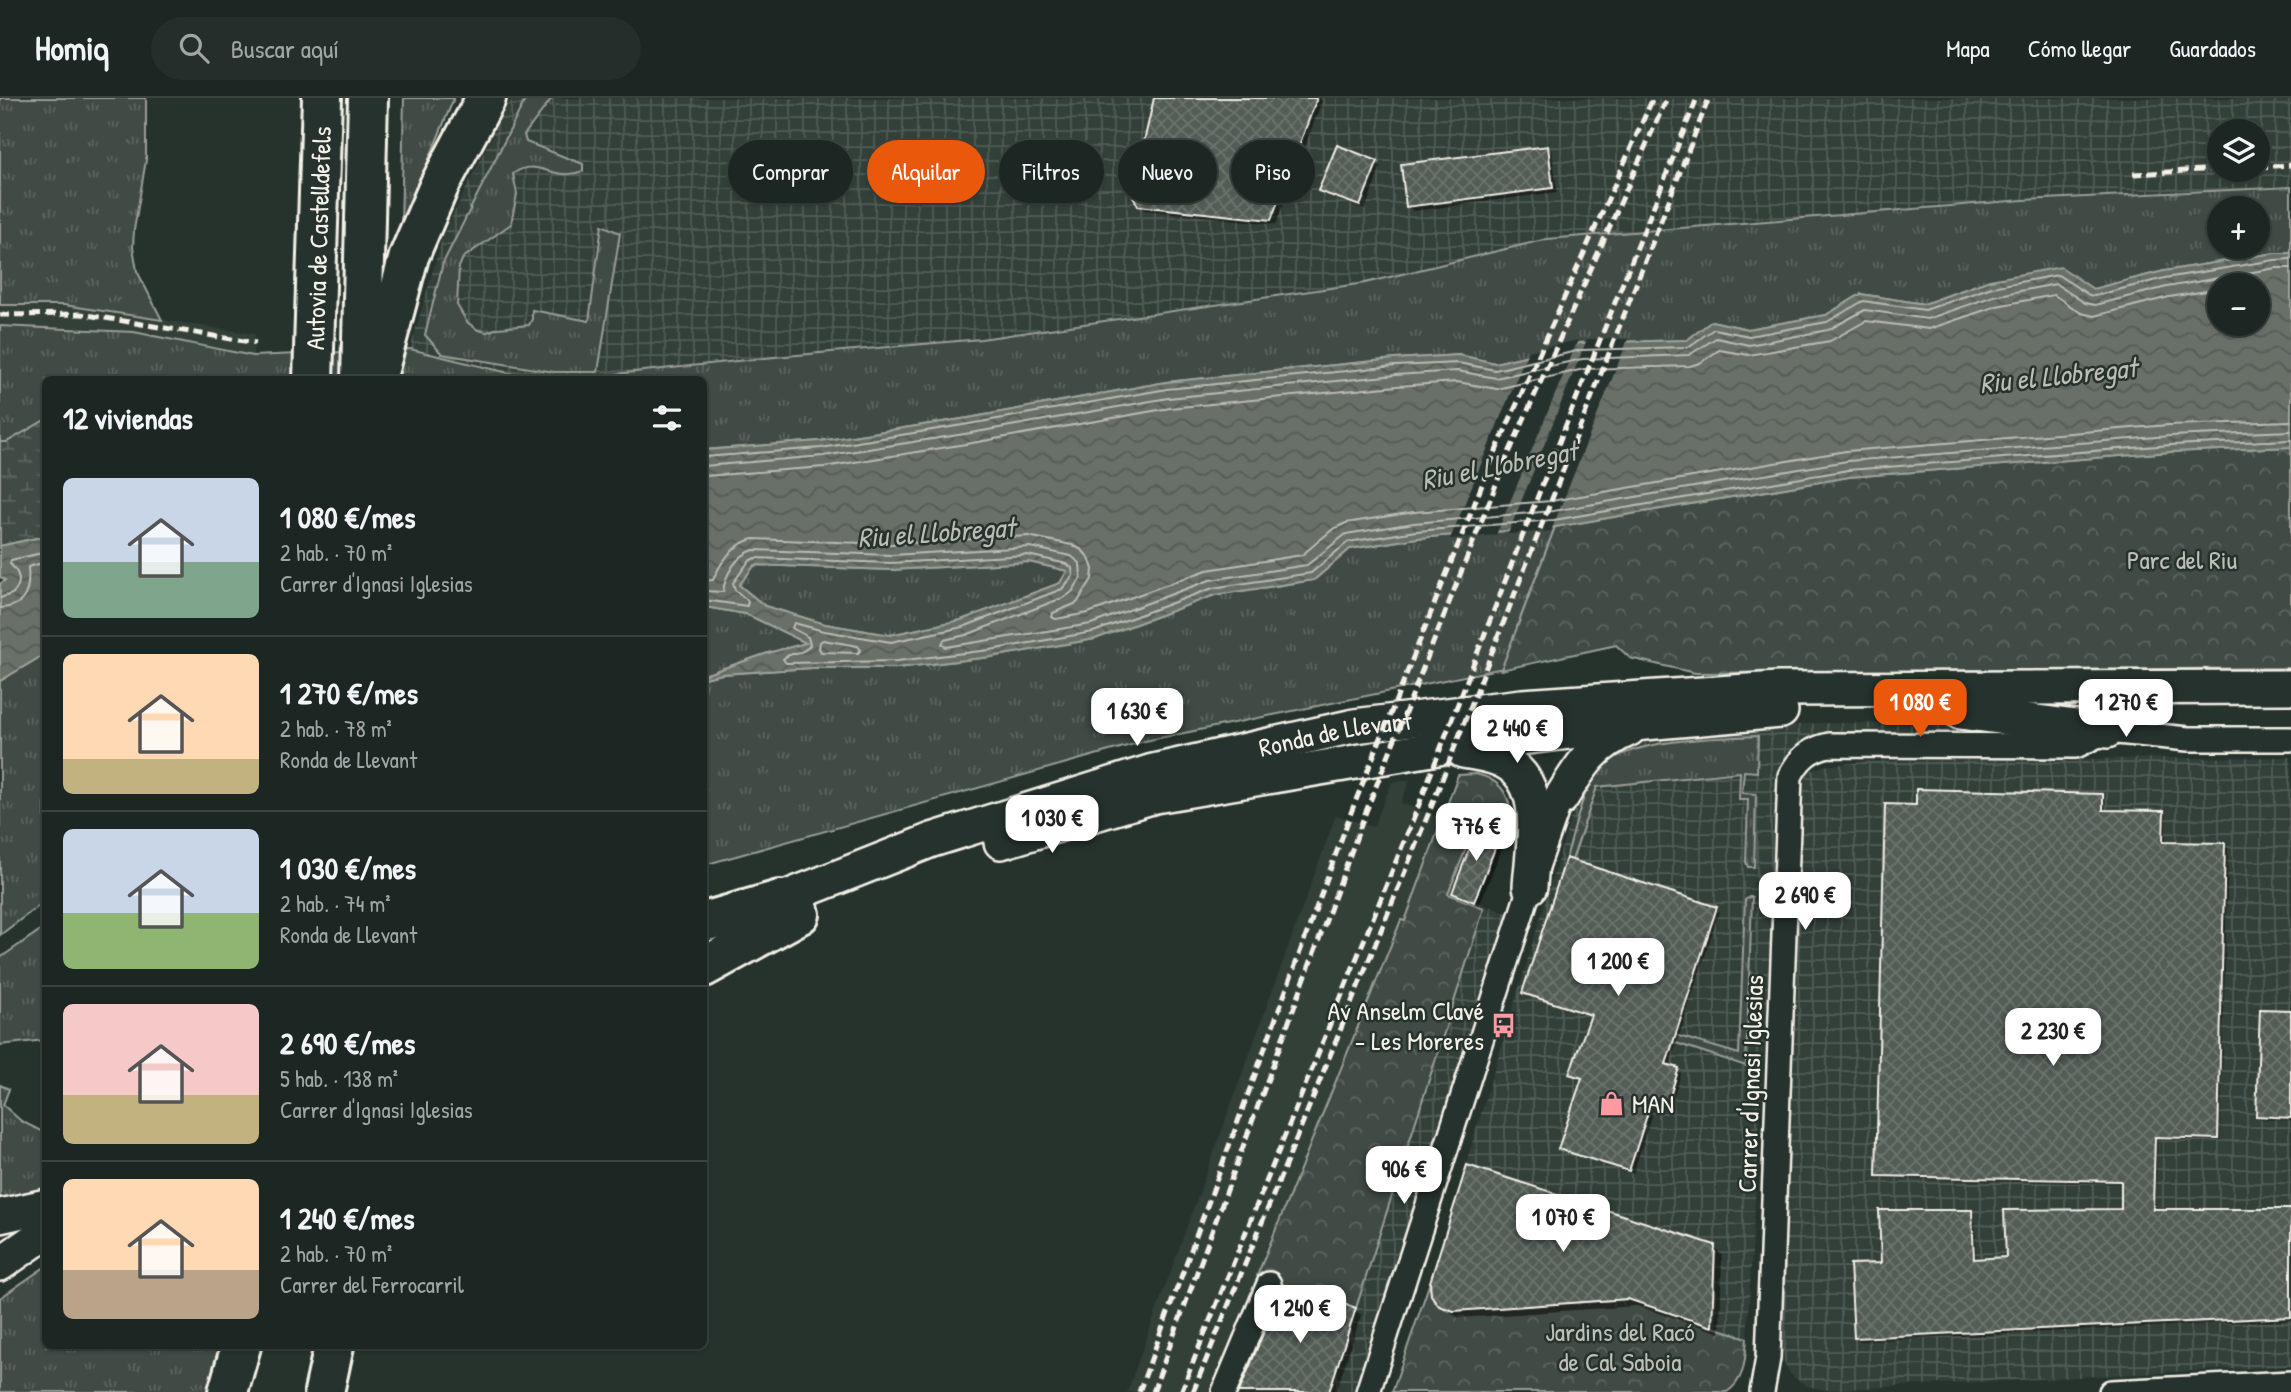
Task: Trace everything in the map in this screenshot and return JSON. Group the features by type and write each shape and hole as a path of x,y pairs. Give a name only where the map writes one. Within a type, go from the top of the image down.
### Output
{"highway":[{"name":"Autovia de Castelldefels","path":"313,376 323,98"},
{"name":"Autovia de Castelldefels","path":"361,376 368,98"},
{"path":"377,376 403,276 417,237 439,186 486,98"},
{"path":"386,376 388,340"},
{"path":"707,921 790,907"},
{"path":"707,965 790,907"},
{"path":"228,1392 241,1349"},
{"path":"250,1392 257,1349"},
{"path":"299,1392 306,1349"},
{"path":"324,1392 333,1349"}],"main road":[{"name":"Ronda de Llevant","path":"707,947 932,840 1153,771 1354,726 1522,706 1778,689 2291,687"},
{"path":"1522,706 1553,734 1562,752 1564,763 1561,798"},
{"name":"Ronda de Llevant","path":"707,932 1155,796 1444,747 1644,723 1782,711 2291,710"},
{"path":"1960,712 2107,731"},
{"path":"1561,798 1584,760 1598,746 1644,723"},
{"path":"1444,747 1501,760 1518,772 1526,783 1533,803 1534,817 1530,887"},
{"path":"0,1216 42,1207"},
{"path":"0,1264 42,1235"}],"street":[{"path":"2107,731 2188,739 2291,739"},
{"name":"Carrer d'Ignasi Iglesias","path":"1762,1392 1768,1358 1790,776 1801,758 1811,751 1829,746 2076,746 2107,731"},
{"path":"1368,1392 1561,798"},
{"path":"1224,1392 1269,1284"},
{"path":"2111,1392 2291,1383"}],"shaded area":[{"path":"513,98 2291,98 2291,187 2023,200 1547,239 1365,283 981,339 597,376 521,376 410,349 443,235"},
{"path":"0,305 64,305 255,334 253,356 134,332 0,326"},
{"path":"1817,723 1930,724 1984,731 1993,738 1821,739 1780,773 1747,1338 1628,1299 1454,1311 1439,1306 1432,1299 1429,1285 1569,823 1591,767 1629,743"},
{"path":"2291,757 2291,1366 1825,1390 1807,1386 1790,1374 1783,1360 1779,1335 1801,797 1803,781 1810,771 1823,766 1872,761"},
{"path":"1410,780 1401,803 1441,818 1430,855 1405,922 1401,921 1209,1392 1127,1392 1336,815 1373,827 1392,782"},
{"path":"1420,882 1510,914 1357,1392 1209,1392 1401,920 1405,921"}],"green space":[{"path":"0,98 146,98 146,160 133,247 137,271 162,320 64,305 0,305"},
{"path":"404,98 454,98 401,228"},
{"path":"526,98 552,98 524,135 526,142 583,164 583,171 563,174 530,168 513,174 517,194 511,224 463,258 459,267 457,305 467,322 478,330 487,332 498,328 529,325 532,310 589,321 602,225 620,233 598,372 554,372 442,354 425,335 443,263"},
{"path":"2291,187 2291,253 2270,254 2270,196 2207,196 2207,259 2238,259 2164,271 2093,289 1990,280 1924,304 1861,294 1826,315 1748,329 1712,321 1687,340 1580,343 1495,363 1459,355 1166,382 968,418 820,441 707,450 707,376 597,376 981,339 1365,283 1547,239 2023,200"},
{"path":"0,326 134,332 253,356 410,349 521,376 42,376 42,422 7,442 0,442"},
{"path":"42,422 42,537 0,546 0,442 7,442"},
{"name":"Parc del Riu","path":"2291,447 2291,668 1695,673 1630,658 1616,645 1501,670 1555,527 1849,477 2171,452"},
{"path":"1555,527 1517,627 1616,645 1145,741 707,864 707,677 812,668 897,668 991,657 1095,639 1215,595 1314,580 1350,549 1417,538"},
{"path":"1029,562 1068,571 1060,583 961,620 890,635 825,624 765,606 739,585 755,565 891,570"},
{"path":"707,608 746,614 807,643 707,674"},
{"path":"42,656 42,903 0,935 0,681"},
{"path":"1758,736 1757,772 1744,771 1742,793 1756,794 1754,867 1748,867 1746,862 1748,799 1739,799 1740,772 1597,787 1572,860 1566,858 1591,780 1603,766 1620,755 1667,743"},
{"path":"1475,774 1494,782 1506,795 1510,812 1508,832 1477,821 1448,894 1484,908 1356,1308 1257,1276 1401,920 1405,921 1458,775"},
{"path":"1752,897 1746,1066 1673,1042 1675,1035 1739,1054 1745,900"},
{"path":"42,929 42,1040 0,1045 0,958"},
{"path":"0,1085 9,1089 3,1105 21,1121 42,1132 42,1198 0,1205"},
{"path":"42,1269 42,1349 221,1349 213,1392 0,1392 0,1298"},
{"name":"Jardins del Racó de Cal Saboia","path":"1429,1285 1434,1301 1449,1311 1628,1299 1747,1338 1743,1368 1738,1381 1727,1392 1392,1392"}],"water":[{"name":"Riu el Llobregat","path":"2291,253 2291,447 2171,452 1849,477 1555,527 1417,538 1350,549 1314,580 1215,595 1095,639 991,657 897,668 812,668 707,677 707,674 806,643 746,614 707,608 707,450 820,441 968,418 1166,382 1459,355 1495,363 1580,343 1687,340 1712,321 1748,329 1826,315 1861,294 1924,304 1990,280 2061,267 2093,289 2164,271 2238,259 2270,259 2270,254","holes":["1029,562 1067,571 1060,583 961,620 890,635 825,624 765,606 739,585 755,565 891,570"]},
{"path":"42,537 42,656 0,681 0,584 5,580 0,577 0,546"}],"pier":[{"path":"1587,339 1628,339 1551,531 1508,534"},
{"path":"1578,340 1496,535 1450,539 1528,351"}],"building":[{"path":"1154,98 1317,98 1301,140 1231,140 1231,203 1277,203 1271,220 1138,206 1136,203 1217,203 1217,140 1144,140"},
{"path":"1337,145 1378,161 1360,206 1318,191"},
{"path":"1548,146 1553,188 1406,207 1401,164"},
{"path":"1916,789 2103,794 2103,810 2164,811 2163,842 2225,843 2218,1139 2155,1137 2153,1209 2291,1209 2291,1317 1854,1338 1850,1264 1881,1263 1879,1210 1972,1210 1974,1259 2006,1257 2004,1210 2121,1209 2121,1181 1876,1176 1885,804 1916,805"},
{"path":"1479,824 1501,833 1474,902 1452,893"},
{"path":"1566,858 1717,907 1666,1064 1679,1068 1667,1105 1652,1100 1629,1171 1558,1149 1582,1078 1569,1074 1591,1015 1522,993"},
{"path":"2260,1009 2291,1010 2291,1118 2256,1116"},
{"path":"1467,1165 1715,1245 1712,1327 1628,1299 1454,1311 1439,1306 1431,1295 1430,1282"},
{"path":"1283,1285 1356,1308 1329,1392 1239,1392"}],"railway":[{"path":"1139,1392 1352,810 1492,460 1653,98"},
{"path":"1153,1392 1365,814 1505,462 1667,98"},
{"path":"1181,1392 1420,802 1551,462 1697,98"},
{"path":"1193,1392 1432,805 1709,98"},
{"path":"2270,166 2291,165"},
{"path":"2133,174 2207,170"},
{"path":"0,315 81,314 256,343"}],"place":[{"name":"Av Anselm Clavé - Les Moreres","path":"1504,1025"},
{"name":"MAN","path":"1612,1103"}]}
